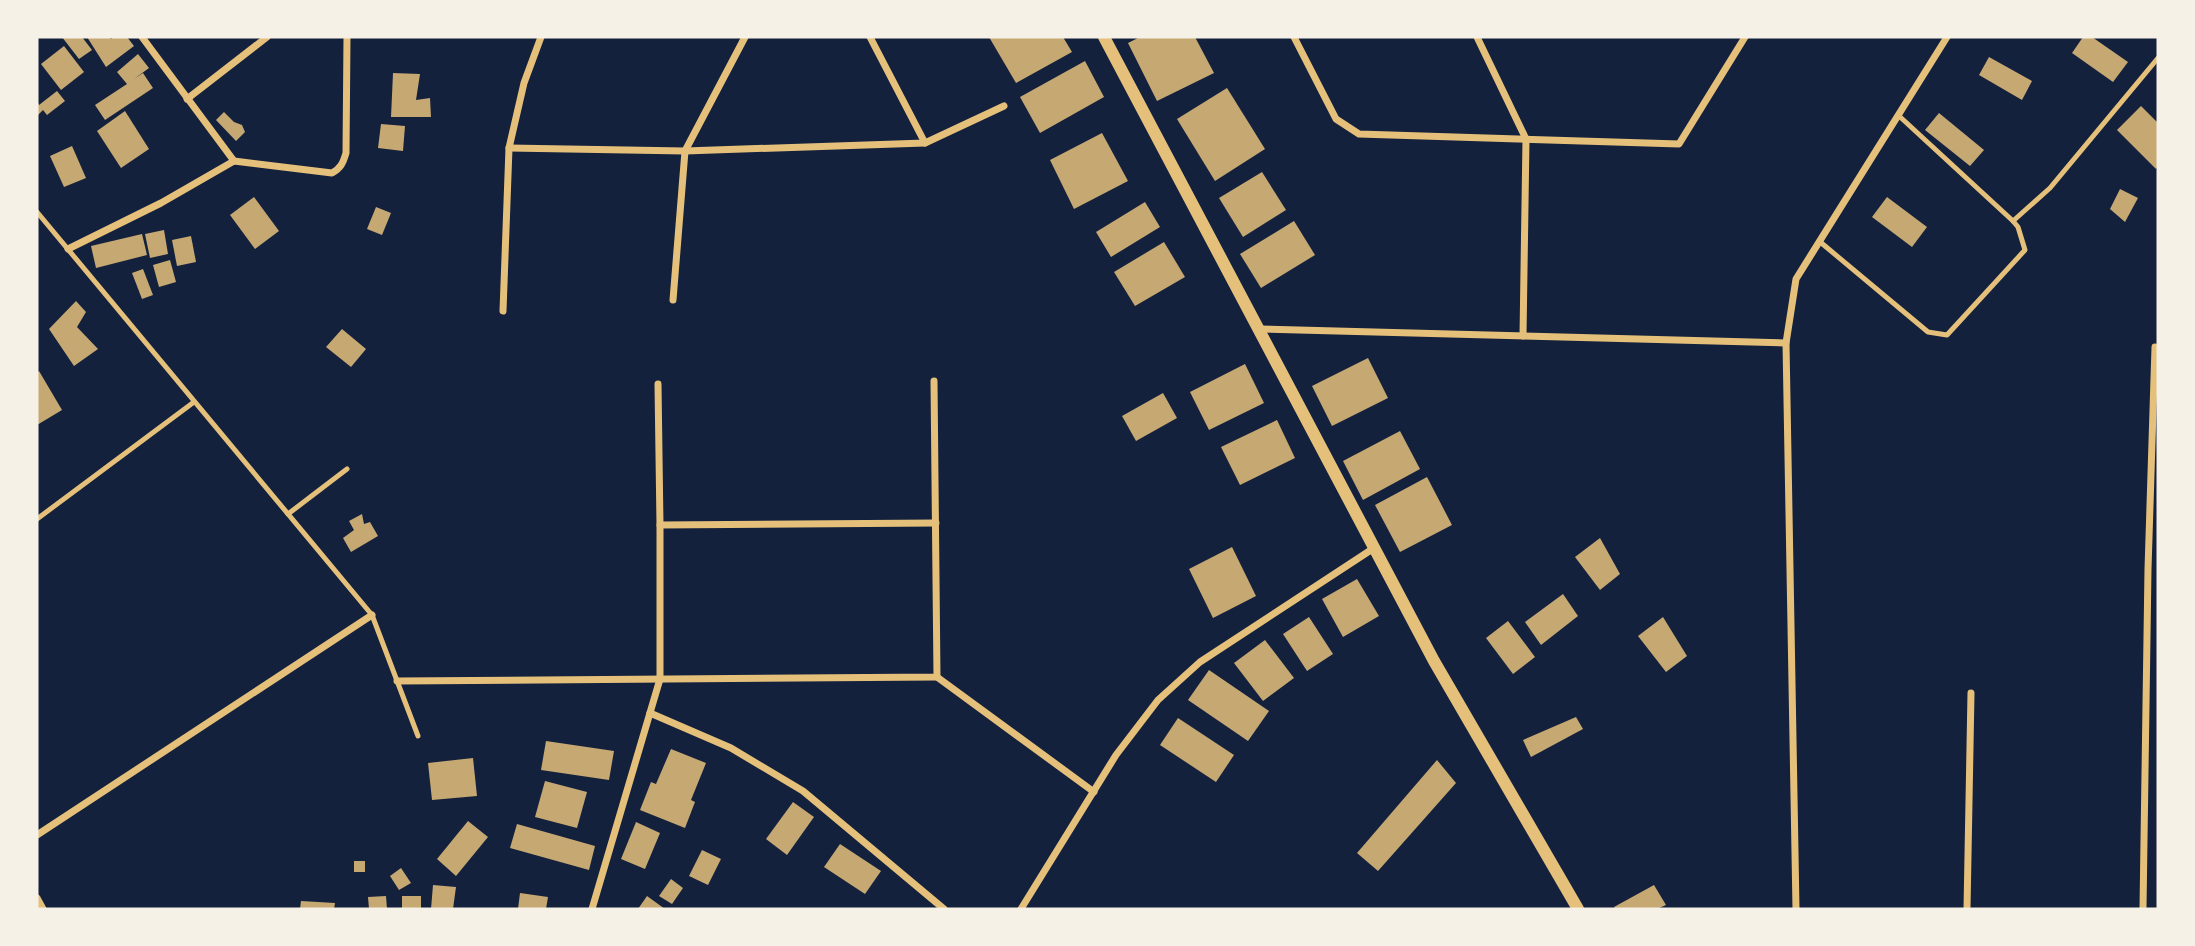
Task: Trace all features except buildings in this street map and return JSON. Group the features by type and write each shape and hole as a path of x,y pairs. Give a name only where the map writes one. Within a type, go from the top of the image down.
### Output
{"street":[{"path":"142,37 234,161"},
{"path":"187,99 267,37"},
{"path":"68,249 161,203 234,161 332,173 339,169 346,153 347,37"},
{"path":"503,311 509,148 524,83 541,37"},
{"path":"673,300 685,150 745,37"},
{"path":"870,37 925,142"},
{"path":"1104,37 1434,661 1578,909"},
{"path":"1294,37 1336,118 1359,134 1679,144 1745,37"},
{"path":"1796,909 1786,343 1796,279 1947,37"},
{"path":"1481,38 1526,139 1523,336"},
{"path":"509,148 685,150 925,142 1004,106"},
{"path":"1258,329 1786,343"},
{"path":"2143,909 2148,569 2155,347"},
{"path":"934,381 937,677"},
{"path":"592,909 660,679 658,384"},
{"path":"660,526 936,523"},
{"path":"1021,909 1116,755 1158,700 1200,662 1374,548"},
{"path":"2148,569 2158,569"},
{"path":"37,835 372,614"},
{"path":"397,681 937,677 1094,792"},
{"path":"1967,909 1971,693"},
{"path":"650,713 731,748 803,791 944,909"},
{"path":"37,898 43,909"}],"lane":[{"path":"2013,221 2050,188 2158,58"},
{"path":"1819,242 1928,332 1947,335 2025,250 2018,227 2013,221 1898,115"},
{"path":"37,212 372,614 418,736"},
{"path":"37,519 194,402"},
{"path":"288,514 347,469"}]}
